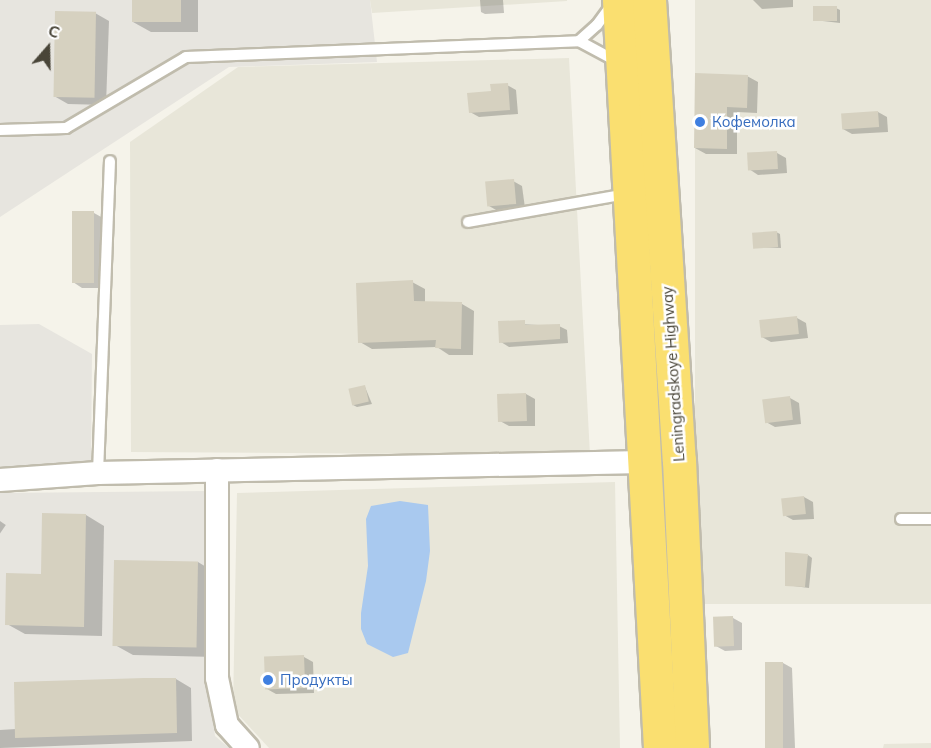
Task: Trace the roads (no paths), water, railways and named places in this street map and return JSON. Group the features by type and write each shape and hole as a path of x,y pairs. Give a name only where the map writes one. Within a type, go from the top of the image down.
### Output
{"highway":[{"path":"617,0 660,748"},
{"name":"Leningradskoye Highway","path":"649,0 679,460 692,748"}],"street":[{"path":"0,480 98,473 643,462"},
{"path":"218,470 217,678 227,725 248,748"}],"lane":[{"path":"579,41 597,26 617,0"},
{"path":"0,130 66,128 186,57 579,41 611,57 622,68"},
{"path":"98,473 110,160"},
{"path":"468,222 629,193"},
{"path":"901,519 931,519"}],"water":[{"path":"400,501 428,505 430,551 426,581 408,653 393,657 367,644 361,629 361,613 368,566 366,519 371,506"}],"place":[{"name":"Кофемолка","path":"700,122"},
{"name":"Продукты","path":"268,680"}]}
